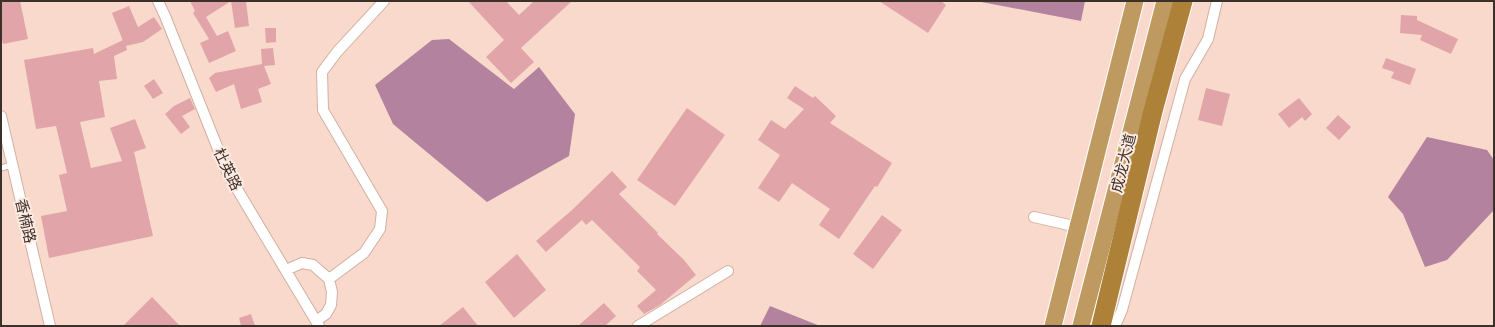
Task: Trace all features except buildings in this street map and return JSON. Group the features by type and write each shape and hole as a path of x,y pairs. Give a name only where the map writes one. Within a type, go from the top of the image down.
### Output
{"highway":[{"name":"成龙大道","path":"1053,326 1134,1"},
{"name":"成龙大道","path":"1081,326 1165,1"},
{"path":"1101,326 1153,111 1183,1"}],"street":[{"name":"杜英路","path":"158,1 228,174 318,323"},
{"path":"329,279 364,253 380,229 382,211 323,110 322,72 337,52 384,1"},
{"path":"1115,326 1122,310 1185,79 1208,38 1216,1"},
{"name":"香楠路","path":"1,116 50,326"},
{"path":"1034,217 1078,227"},
{"path":"286,270 302,263 313,265 329,279 332,292 331,305 326,314 318,323"},
{"path":"638,326 728,271"}],"lane":[{"path":"1,168 12,165"}],"shaded area":[{"path":"976,1 1085,1 1081,21"},
{"path":"449,39 514,89 539,67 575,114 569,156 487,202 393,124 375,85 432,40"},
{"path":"1427,137 1487,150 1494,160 1494,210 1447,260 1425,267 1403,214 1388,197"},
{"path":"770,306 820,326 760,326"}]}
